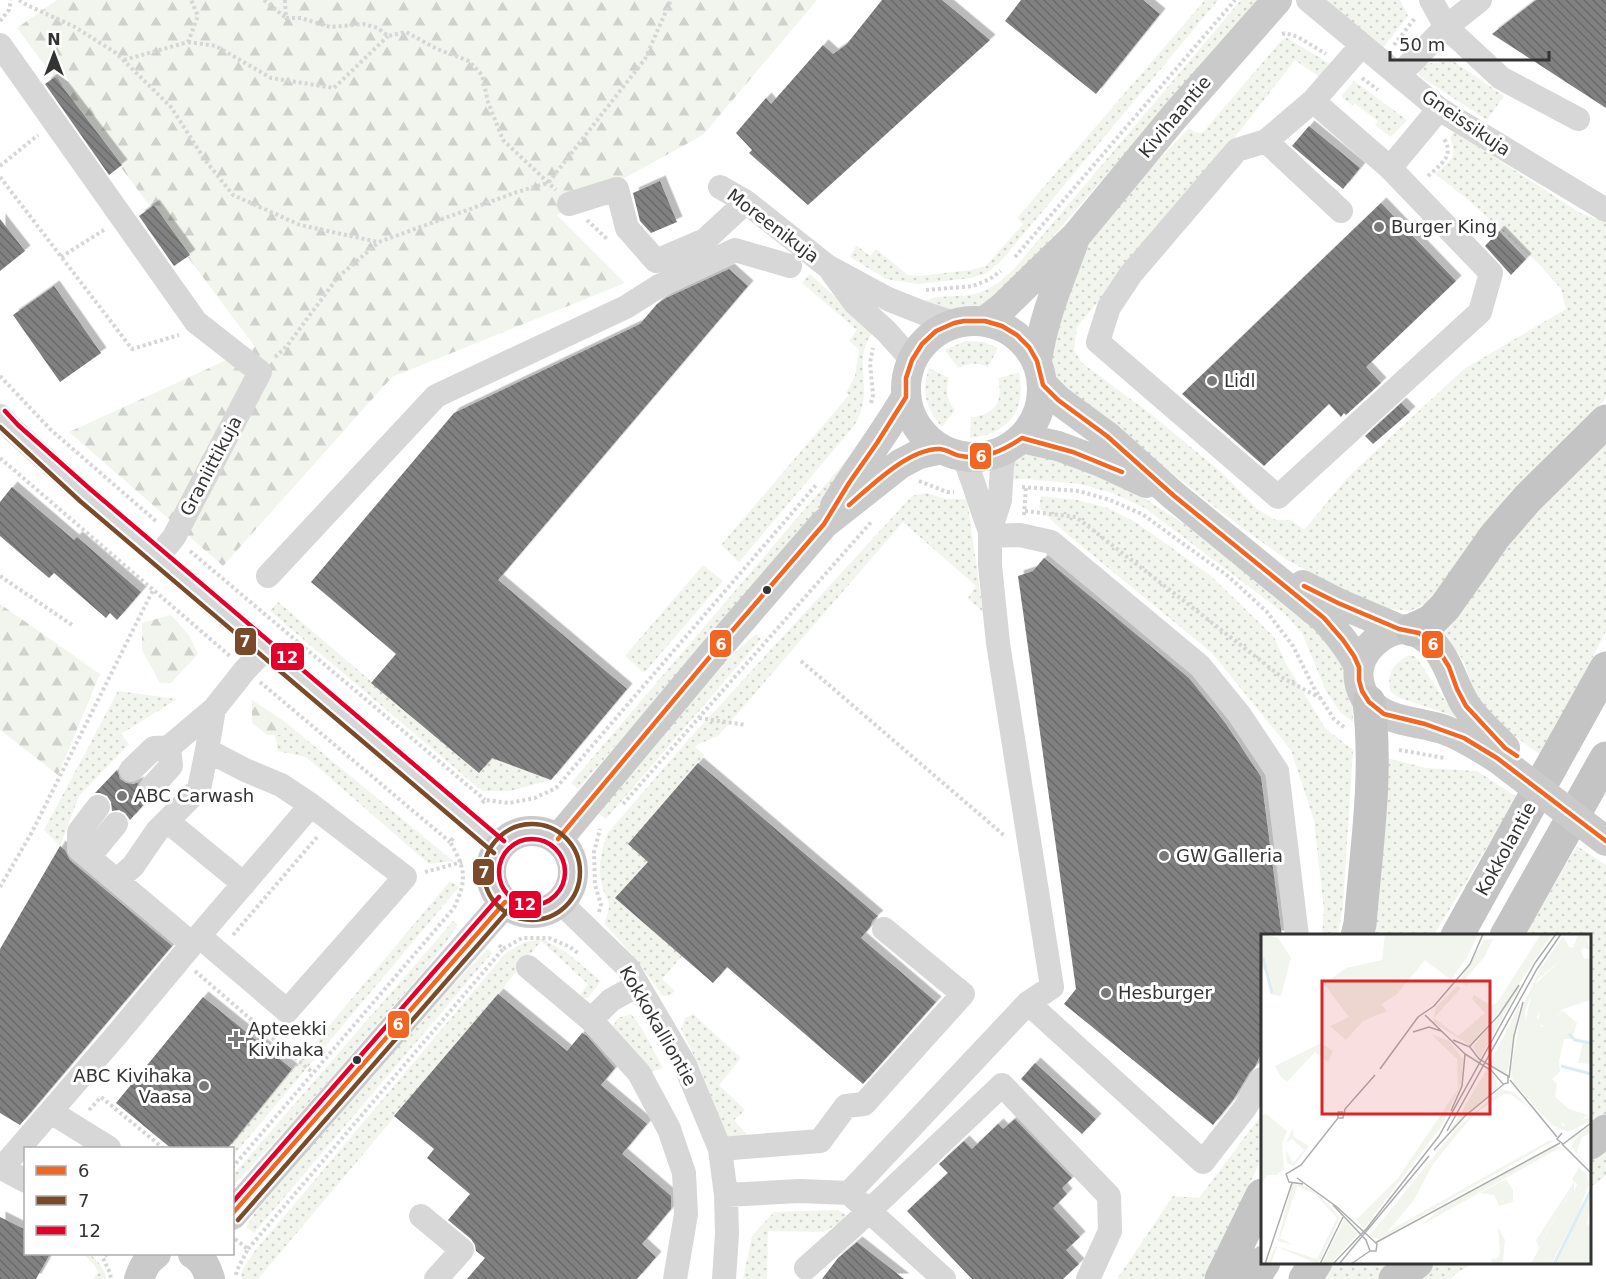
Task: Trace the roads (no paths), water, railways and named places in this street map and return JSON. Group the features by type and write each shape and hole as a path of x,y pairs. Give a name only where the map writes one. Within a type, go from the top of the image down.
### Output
{"highway":[{"path":"1405,630 1431,621 1445,607 1495,536 1527,499 1606,421"},
{"name":"Kokkolantie","path":"1458,934 1606,668"},
{"path":"1358,934 1371,794 1372,740 1369,702"},
{"path":"1507,934 1606,758"},
{"path":"1591,1142 1606,1131"},
{"path":"1221,1279 1261,1198"},
{"path":"1253,1279 1263,1264"},
{"path":"1305,1279 1315,1264"},
{"path":"1395,1279 1416,1264"}],"main road":[{"name":"Kivihaantie","path":"985,321 1002,308 1076,236 1173,117 1277,0"},
{"name":"Kivihaantie","path":"1040,373 1041,336 1076,236"},
{"path":"952,453 924,435 912,417 906,397 906,378 912,360 922,344 936,331 954,323 975,320 1002,326 1017,335 1029,347 1040,373 1058,400 1122,449 1173,495 1324,618 1354,656 1359,667 1362,692 1369,702 1384,714 1425,724 1501,753 1606,822"},
{"path":"824,524 912,478 919,454 952,453 985,456 1014,444 1034,423 1041,405 1040,373"},
{"path":"558,840 824,524 906,397"},
{"path":"1014,444 1058,446 1101,462 1173,495"},
{"path":"1254,561 1338,603 1405,630 1419,633 1438,649 1467,706 1501,753 1606,841"},
{"path":"1359,667 1365,654 1376,640 1385,634 1405,630"},
{"path":"533,831 546,833 558,840 567,850 573,863 573,877 569,891 560,902 539,913 526,913 505,902 497,893 491,870 499,847 509,838 533,831"},
{"path":"234,1213 505,902"}],"street":[{"name":"Gneissikuja","path":"1308,0 1439,109 1606,210"},
{"path":"1390,68 1480,0"},
{"path":"1432,2 1446,27 1501,78 1578,119"},
{"name":"Graniittikuja","path":"0,45 196,322 260,372 174,537 158,557"},
{"path":"1313,101 1390,168 1491,273 1480,312 1278,498 1098,342 1109,307 1131,274 1237,150 1266,141 1313,101 1362,45"},
{"path":"1390,168 1439,109"},
{"path":"1266,141 1341,211"},
{"name":"Moreenikuja","path":"720,187 746,202 827,266 888,299 954,323"},
{"path":"569,204 617,189 627,228 656,261 705,240 746,202"},
{"path":"268,576 436,396 626,307 659,286 735,250 790,266"},
{"name":"Moreenikuja","path":"827,266 855,303 886,331 912,360"},
{"path":"4,430 85,495 499,847"},
{"path":"988,490 1014,444"},
{"path":"849,1193 1028,1003 1052,987 998,643 990,565 990,534 1000,500 952,453"},
{"path":"990,534 1020,535 1051,542 1200,666 1239,714 1277,771 1297,934"},
{"path":"131,770 154,748 169,747 214,709 265,649"},
{"path":"117,880 133,866 157,831 199,789 214,709"},
{"path":"151,788 171,766 169,747"},
{"path":"98,807 79,832 79,849 191,946 218,952 287,1011 405,877 311,804 281,785 245,770 207,750"},
{"path":"24,1180 1,1168 311,804"},
{"path":"167,821 244,884"},
{"path":"89,857 116,824"},
{"name":"Kokkokalliontie","path":"560,902 628,968 685,1065 720,1149 726,1195 727,1234 724,1279"},
{"path":"720,1149 820,1141 846,1106 864,1104 963,994 884,928"},
{"path":"528,967 591,1020 639,1073 669,1129 684,1173 686,1214 675,1279"},
{"path":"591,1020 611,1000 638,985"},
{"path":"1028,1003 1203,1162 1245,1108 1261,1082"},
{"path":"806,1268 1002,1085 1109,1196 1110,1231 1088,1279"},
{"path":"51,1112 106,1147"},
{"path":"726,1195 800,1191 849,1193 944,1279"},
{"path":"421,1216 462,1250 436,1279"}],"place":[{"name":"Burger King","path":"1379,227"},
{"name":"Lidl","path":"1212,381"},
{"name":"ABC Carwash","path":"122,796"},
{"name":"GW Galleria","path":"1164,856"},
{"name":"Hesburger","path":"1106,993"},
{"name":"Apteekki Kivihaka","path":"236,1039"},
{"name":"ABC Kivihaka Vaasa","path":"204,1086"}]}
